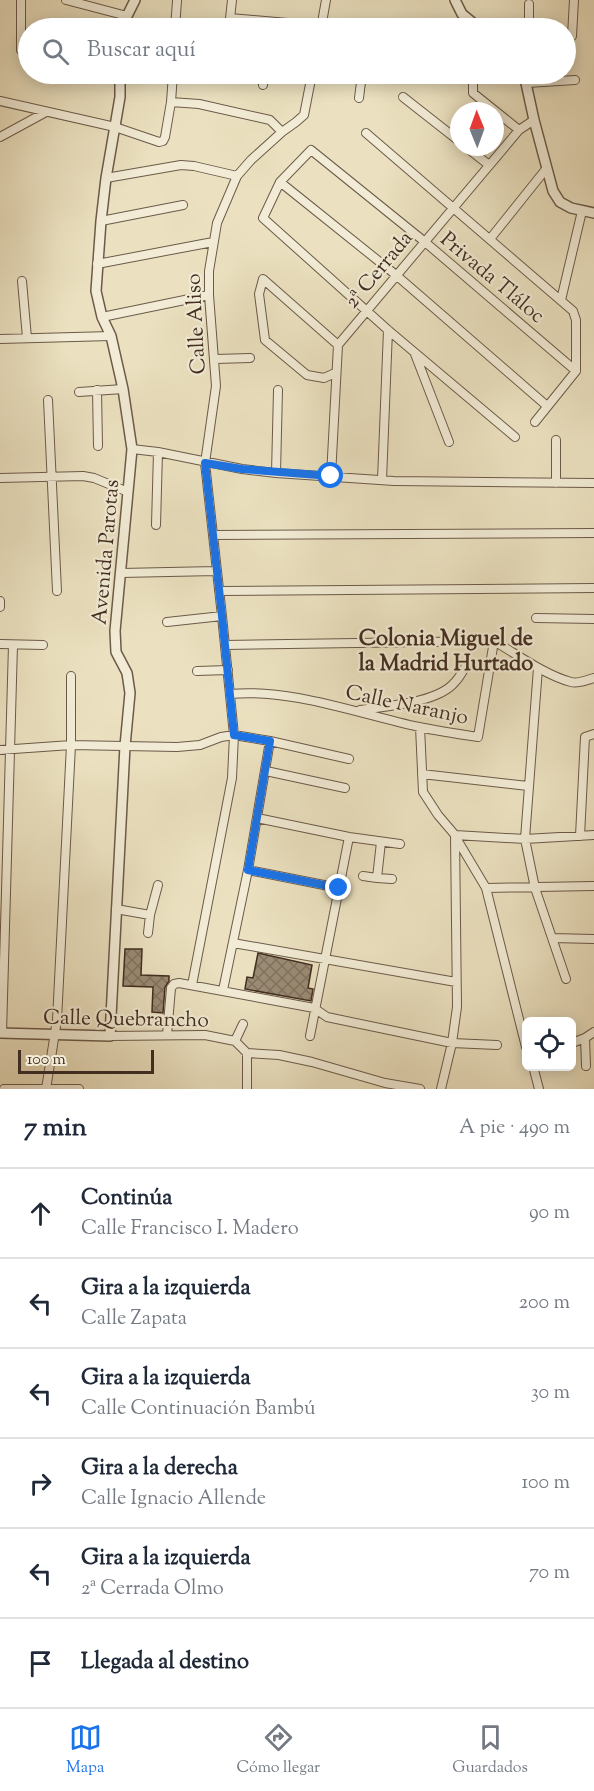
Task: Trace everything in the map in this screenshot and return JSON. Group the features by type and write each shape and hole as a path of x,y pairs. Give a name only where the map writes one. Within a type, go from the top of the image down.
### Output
{"street":[{"path":"21,0 21,18"},
{"path":"66,0 81,2 127,16 135,0"},
{"path":"230,18 232,0"},
{"path":"323,18 326,0"},
{"path":"455,0 466,18"},
{"path":"573,18 574,0"},
{"path":"176,18 177,1"},
{"path":"529,18 530,4"},
{"name":"Avenida Parotas","path":"110,1036 125,746 130,693 127,673 116,652 115,631 132,449 123,389 111,336 102,317 96,291 101,221 120,84"},
{"path":"0,101 115,127 159,142 163,141 172,84"},
{"name":"Calle Aliso","path":"192,985 232,778 234,735 205,463 216,386 209,271 217,223 237,176 251,160 304,115 310,84"},
{"path":"358,98 361,84"},
{"path":"473,84 473,93 519,130"},
{"path":"526,84 553,192 560,202 571,208 594,213"},
{"path":"403,97 450,134"},
{"path":"171,102 199,104 270,120 282,132"},
{"path":"0,137 46,112"},
{"name":"2ª Cerrada","path":"338,345 519,130 534,120"},
{"path":"366,133 573,311 576,320 576,371 535,422"},
{"name":"Privada Tláloc","path":"366,311 263,218 280,182 311,150 425,242 576,371"},
{"path":"478,156 489,165"},
{"path":"106,178 181,165 237,176"},
{"path":"490,239 546,169"},
{"path":"280,182 396,275 547,406"},
{"path":"101,221 183,205"},
{"path":"561,300 582,211"},
{"path":"97,264 213,242"},
{"path":"331,476 338,345 263,279 259,294 265,340 307,375 324,378 335,373"},
{"path":"22,281 27,338"},
{"path":"102,317 209,295"},
{"path":"366,311 515,437"},
{"path":"382,480 388,330"},
{"path":"0,339 111,336"},
{"path":"415,353 449,442"},
{"path":"215,359 250,358"},
{"path":"79,392 123,389"},
{"path":"97,390 98,446"},
{"path":"276,472 278,390"},
{"path":"48,400 57,591"},
{"path":"556,440 556,483"},
{"path":"132,449 242,469 382,480 594,483"},
{"path":"156,525 158,452"},
{"path":"0,478 83,476 94,478 128,492"},
{"path":"213,535 594,533"},
{"path":"121,573 216,571"},
{"path":"219,591 594,588"},
{"path":"0,601 0,607"},
{"path":"167,622 222,616"},
{"path":"536,618 594,618"},
{"path":"225,645 494,641 538,668 571,682 594,678"},
{"name":"Calle Naranjo","path":"230,694 273,693 420,727 478,737 494,641"},
{"path":"0,644 43,645"},
{"path":"1,1033 13,645"},
{"path":"356,711 431,698 454,683 468,662"},
{"path":"538,668 525,839 535,888 566,980"},
{"path":"197,671 228,670"},
{"path":"46,1089 58,1008 71,745 71,676"},
{"path":"420,727 423,792 454,835 486,888 522,1031"},
{"path":"580,837 585,737 594,734"},
{"path":"0,750 71,745 177,747 200,745 234,735 349,759"},
{"path":"223,990 248,870 270,741"},
{"path":"266,771 345,788"},
{"path":"422,774 528,786"},
{"path":"257,819 349,837 400,844"},
{"path":"454,835 525,839 594,835"},
{"path":"441,1089 452,1043 457,1007 454,835"},
{"path":"310,1036 349,837"},
{"path":"377,878 381,842"},
{"path":"248,870 339,888"},
{"path":"363,876 392,879"},
{"path":"148,933 158,885"},
{"path":"486,888 594,886"},
{"path":"116,909 150,915"},
{"path":"552,938 594,939"},
{"path":"234,943 456,982"},
{"path":"167,1035 171,988 178,983 314,1008 327,1017 452,1043 497,1045"},
{"path":"235,1041 243,1024"},
{"path":"576,1041 594,1032"},
{"name":"Calle Quebrancho","path":"1,1033 110,1036 205,1035 235,1041 247,1053"},
{"path":"585,1038 586,1066"},
{"path":"247,1089 247,1053 279,1055 385,1083 420,1089"},
{"path":"535,1071 539,1089"},
{"path":"4,1089 79,1089"}],"building":[{"path":"125,949 142,949 141,975 169,976 165,987 163,1013 152,1012 153,987 123,986"},
{"path":"258,953 312,965 308,988 313,989 311,1001 245,989 247,977 253,978"}],"district":[{"name":"Colonia Miguel de la Madrid Hurtado","path":"446,650"}],"route":[{"path":"331,476 242,469 205,463 234,735 270,741 248,870 339,888"}]}
